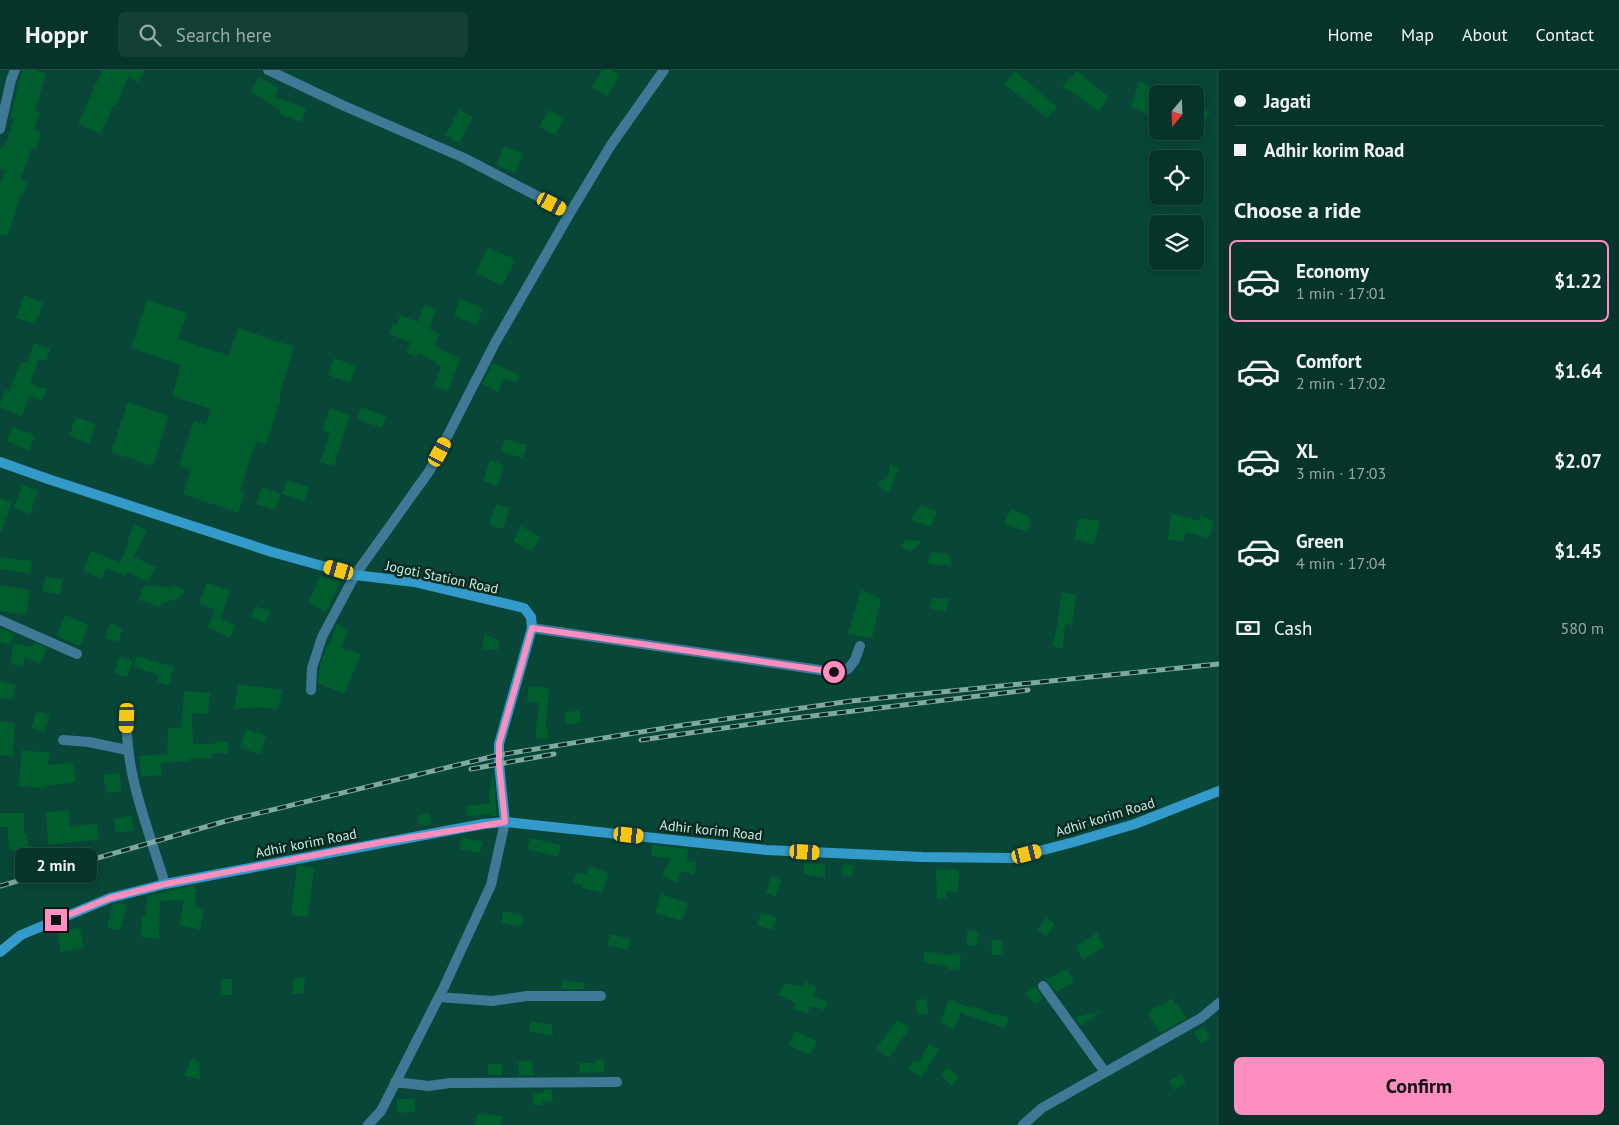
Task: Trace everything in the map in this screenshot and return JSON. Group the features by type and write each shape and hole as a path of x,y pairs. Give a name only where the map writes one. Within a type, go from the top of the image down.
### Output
{"main road":[{"name":"Jogoti Station Road","path":"0,462 272,552 355,575 414,582 524,608 531,617 532,628"},
{"path":"505,822 499,764 499,744 532,628"},
{"name":"Adhir korim Road","path":"0,952 21,935 110,898 165,884 383,842 505,822 766,850 922,858 1012,858 1135,824 1219,791"}],"street":[{"path":"0,129 15,70"},
{"path":"268,70 342,106 464,158 570,212"},
{"path":"311,690 312,668 322,637 355,575 430,470 495,343 570,212 611,145 664,70"},
{"path":"0,620 77,654"},
{"path":"532,628 834,672 848,669 855,660 860,646"},
{"path":"127,718 127,750 134,785 165,884"},
{"path":"63,740 89,742 127,750"},
{"path":"371,1124 381,1111 439,997 491,885 505,822"},
{"path":"1043,986 1105,1072"},
{"path":"439,997 492,1001 527,996 601,996"},
{"path":"1023,1125 1042,1108 1201,1018 1219,1002"},
{"path":"395,1082 429,1086 450,1083 617,1082"}],"building":[{"path":"22,70 35,70 46,74 35,110 40,112 34,129 41,132 36,149 32,148 21,179 28,181 23,195 21,195 8,236 0,234 0,186 5,170 0,169 0,151 2,145 5,146 14,118 10,117"},
{"path":"102,70 144,70 139,82 128,77 101,134 78,124"},
{"path":"602,70 611,70 619,74 608,96 592,88"},
{"path":"1015,71 1057,107 1047,118 1004,84"},
{"path":"1077,71 1109,97 1099,111 1062,86"},
{"path":"259,77 279,88 275,97 306,108 302,122 279,114 280,110 251,92"},
{"path":"1139,81 1149,86 1149,115 1131,107"},
{"path":"1204,109 1210,112 1204,124"},
{"path":"459,110 473,117 459,143 445,135"},
{"path":"548,110 564,118 555,135 539,127"},
{"path":"504,146 523,153 515,173 496,165"},
{"path":"488,247 515,260 502,286 476,273"},
{"path":"24,295 43,302 35,324 16,318"},
{"path":"460,299 483,308 477,325 454,316"},
{"path":"147,300 187,313 178,339 226,355 229,355 238,328 294,347 266,444 256,441 240,492 245,493 238,513 183,494 191,470 179,466 194,421 206,425 211,409 172,396 181,365 131,348"},
{"path":"424,305 436,309 429,329 440,334 435,345 441,347 439,349 460,358 448,391 434,386 441,367 435,364 436,362 418,353 416,357 406,352 411,342 389,334 393,323 397,325 400,315 418,322"},
{"path":"34,343 50,349 46,361 39,359 30,384 47,389 43,400 30,396 22,416 0,408 0,405 5,390 9,392 21,361 27,363"},
{"path":"334,358 356,366 350,383 328,375"},
{"path":"493,363 520,375 516,383 504,378 498,392 482,384"},
{"path":"128,402 169,416 153,466 111,452"},
{"path":"361,407 386,416 382,428 357,419"},
{"path":"330,408 350,415 334,466 320,462 330,433 322,430"},
{"path":"76,417 96,424 89,444 69,436"},
{"path":"13,427 35,436 29,451 7,441"},
{"path":"505,439 527,445 523,458 501,452"},
{"path":"490,460 504,465 498,486 483,481"},
{"path":"890,464 896,467 898,465 897,467 899,468 889,491 886,492 877,485 888,475"},
{"path":"287,480 309,487 304,502 282,494"},
{"path":"22,485 38,491 30,514 14,508"},
{"path":"262,487 281,493 275,510 256,504"},
{"path":"0,498 12,502 1,532 0,531"},
{"path":"496,504 510,508 503,529 489,525"},
{"path":"921,505 937,511 931,527 910,520"},
{"path":"1011,509 1031,517 1028,532 1004,524"},
{"path":"1171,513 1200,521 1200,515 1214,521 1209,538 1186,532 1184,541 1168,540"},
{"path":"1079,518 1100,521 1094,545 1074,539"},
{"path":"135,525 147,530 134,557 156,567 148,582 127,572 126,576 106,568 102,579 83,571 91,551 120,563 129,540 127,539"},
{"path":"521,526 540,537 532,552 513,541"},
{"path":"905,540 922,541 912,551 900,548"},
{"path":"931,552 949,554 952,566 928,564"},
{"path":"0,557 32,561 30,574 0,569"},
{"path":"46,576 63,580 60,595 42,591"},
{"path":"320,576 340,582 326,612 308,603"},
{"path":"206,583 230,590 221,618 235,625 230,638 208,628 215,609 199,604"},
{"path":"0,585 30,590 26,615 0,611"},
{"path":"144,585 173,588 174,585 186,591 178,599 162,603 160,607 139,600"},
{"path":"861,590 881,599 872,638 848,634"},
{"path":"1062,592 1076,595 1072,625 1065,624 1063,649 1052,646 1058,623"},
{"path":"933,598 949,599 945,612 929,608"},
{"path":"255,606 270,611 266,623 251,618"},
{"path":"65,615 89,625 80,646 56,636"},
{"path":"110,623 123,628 118,642 105,638"},
{"path":"337,623 348,631 341,648 361,654 344,694 318,683 319,669 327,644 329,645"},
{"path":"0,628 14,634 11,645 0,642"},
{"path":"484,634 499,640 498,650 483,649"},
{"path":"34,642 47,648 40,664 25,657 23,667 10,664 14,643 32,647"},
{"path":"137,656 174,667 169,686 157,682 159,675 133,667"},
{"path":"119,657 133,661 127,677 114,673"},
{"path":"0,681 16,685 12,700 0,697"},
{"path":"238,684 283,690 278,710 264,707 234,709"},
{"path":"529,686 550,688 545,729 548,729 548,739 535,738 539,703 527,702"},
{"path":"184,691 210,693 208,714 192,713 193,744 215,744 215,741 228,742 228,754 213,753 212,758 189,758 189,761 161,763 162,775 141,777 139,756 167,754 168,728 181,728"},
{"path":"579,710 581,722 567,725 564,713"},
{"path":"37,711 50,715 44,732 31,728"},
{"path":"0,721 15,723 13,756 0,755"},
{"path":"246,729 266,735 260,754 240,748"},
{"path":"22,750 50,753 48,765 73,762 76,782 46,786 46,788 18,786"},
{"path":"493,771 497,816 491,816 491,814 467,816 466,806 490,803 489,796"},
{"path":"119,773 122,791 107,793 103,775"},
{"path":"69,810 70,827 97,823 99,839 48,845 46,812"},
{"path":"0,813 24,813 24,834 27,834 29,849 10,851 7,827 0,827"},
{"path":"429,813 432,824 420,826 417,815"},
{"path":"131,815 134,830 116,833 113,819"},
{"path":"462,837 483,842 480,853 459,849"},
{"path":"530,838 561,845 558,857 527,849"},
{"path":"652,845 688,849 687,861 697,863 694,875 682,871 677,883 662,875 671,858 651,856"},
{"path":"804,863 825,864 825,878 803,874"},
{"path":"843,864 854,866 852,877 842,875"},
{"path":"297,866 314,868 308,917 291,915"},
{"path":"589,866 609,873 602,893 582,888 583,885 573,883 576,872 586,874"},
{"path":"953,869 959,871 958,892 946,891 946,898 937,900 936,870"},
{"path":"771,876 781,880 776,897 766,893"},
{"path":"195,885 195,907 204,909 200,930 179,925 184,900 160,901 159,939 141,937 142,916 146,916 147,896"},
{"path":"661,894 688,903 682,921 655,913"},
{"path":"113,904 127,904 120,931 107,928"},
{"path":"503,911 524,916 521,927 501,923"},
{"path":"761,912 777,918 772,930 757,925"},
{"path":"1046,917 1055,924 1046,936 1037,930"},
{"path":"80,928 84,948 61,952 57,932"},
{"path":"967,930 978,931 977,946 966,945"},
{"path":"1097,933 1104,947 1083,960 1076,946"},
{"path":"610,934 630,939 628,950 607,945"},
{"path":"991,940 1002,940 1003,955 992,955"},
{"path":"925,951 950,956 950,954 961,955 959,971 923,962"},
{"path":"1067,969 1074,982 1056,992 1046,980"},
{"path":"294,978 305,978 304,994 292,994"},
{"path":"221,979 232,979 232,995 220,995"},
{"path":"562,980 585,983 584,989 562,989"},
{"path":"805,981 816,987 813,997 829,1002 825,1010 811,1006 807,1014 794,1009 795,1003 778,995 785,984 804,986"},
{"path":"1034,986 1043,998 1035,1005 1025,993"},
{"path":"1172,998 1187,1018 1160,1033 1148,1013 1159,1004 1161,1006"},
{"path":"927,999 928,1014 917,1015 916,1000"},
{"path":"949,999 971,1008 972,1005 994,1015 995,1013 1009,1018 1005,1028 961,1013 954,1029 940,1023"},
{"path":"1102,1011 1081,1026 1075,1017"},
{"path":"897,1020 910,1028 889,1058 876,1049"},
{"path":"531,1021 552,1025 553,1036 529,1031"},
{"path":"1203,1027 1210,1038 1201,1044 1194,1032"},
{"path":"795,1031 817,1041 810,1055 788,1045"},
{"path":"929,1044 929,1047 930,1044 939,1049 921,1077 908,1069 914,1060 919,1062"},
{"path":"192,1058 199,1062 200,1079 184,1076"},
{"path":"532,1060 534,1075 519,1076 518,1062"},
{"path":"595,1060 604,1060 604,1072 580,1073 579,1063 595,1063"},
{"path":"488,1064 502,1064 502,1075 488,1075"},
{"path":"948,1067 959,1077 952,1086 941,1075"},
{"path":"1181,1074 1186,1083 1174,1090 1169,1081"},
{"path":"552,1089 553,1101 542,1102 542,1105 533,1105 532,1093 543,1093 543,1090"},
{"path":"397,1099 414,1099 415,1112 397,1113"},
{"path":"477,1114 502,1116 501,1125 475,1125"}],"railway":[{"path":"0,886 226,821 499,755 684,725 851,701 1219,664"},
{"path":"641,740 779,720 1028,690"},
{"path":"471,769 554,754"}],"route":[{"path":"56,920 110,898 165,884 383,842 483,824 505,822 499,764 499,744 532,628 834,672"}]}
